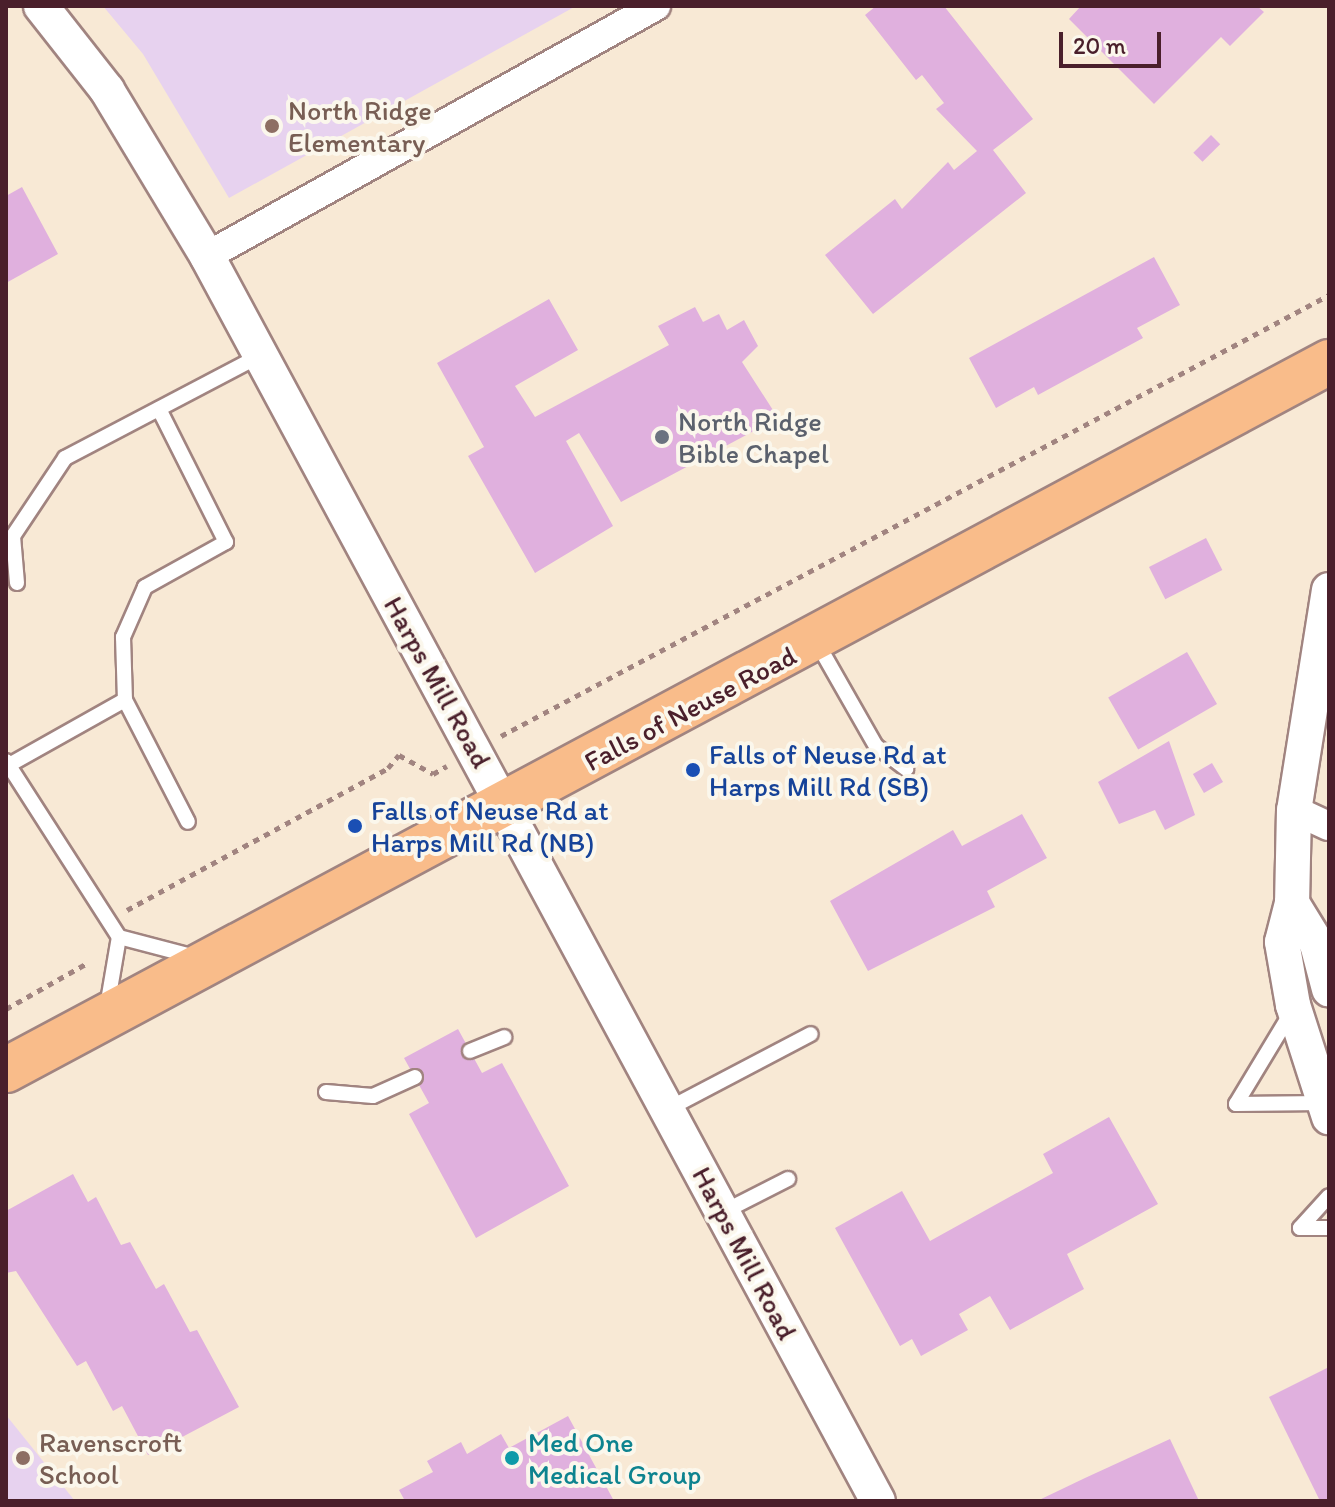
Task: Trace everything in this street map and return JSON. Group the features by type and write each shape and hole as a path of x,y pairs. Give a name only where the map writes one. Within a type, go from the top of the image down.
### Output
{"main road":[{"name":"Falls of Neuse Road","path":"6,1070 816,641 1329,362"}],"street":[{"name":"Harps Mill Road","path":"41,6 107,90 207,256 878,1501"},
{"path":"207,256 656,6"},
{"path":"1326,1110 1293,1005 1282,942 1292,903 1294,810 1320,681 1329,590"},
{"path":"1294,810 1329,826"},
{"path":"1292,903 1317,944 1329,989"}],"lane":[{"path":"6,563 10,539 65,458 261,354"},
{"path":"159,409 226,542 145,587 123,637 125,700 188,822"},
{"path":"10,539 17,583"},
{"path":"816,641 876,746 906,769"},
{"path":"125,700 7,763 119,937 212,961"},
{"path":"104,1018 119,937"},
{"path":"1293,1005 1281,1039 1236,1104 1326,1110"},
{"path":"667,1109 811,1034"},
{"path":"470,1051 504,1037"},
{"path":"326,1092 373,1096 415,1077"},
{"path":"723,1212 788,1179"},
{"path":"1329,1196 1300,1228 1329,1228"}],"path":[{"path":"513,729 556,712 1329,295"},
{"path":"132,908 388,768 399,755 433,774"},
{"path":"6,1009 83,966"}],"shaded area":[{"name":"North Ridge Elementary","path":"103,6 576,6 229,198 143,54"},
{"name":"Ravenscroft School","path":"6,1415 75,1501 6,1501"}],"building":[{"path":"876,6 944,6 1033,119 993,150 1026,193 873,314 825,255 895,199 902,209 948,162 954,170 977,151 936,109 944,103 922,75 916,80 865,15"},
{"path":"1081,6 1257,6 1264,12 1230,46 1221,37 1154,104 1069,19"},
{"path":"1211,135 1220,144 1203,162 1193,153"},
{"path":"22,187 58,254 6,283 6,196"},
{"path":"1154,257 1180,305 1137,328 1143,338 1038,395 1034,387 996,408 969,358"},
{"name":"North Ridge Bible Chapel","path":"549,299 578,350 515,386 535,417 669,345 658,326 695,307 703,322 719,314 727,330 744,320 758,346 742,362 778,418 621,502 579,433 566,441 613,526 535,573 468,456 484,447 437,363"},
{"path":"1206,538 1222,570 1165,599 1149,567"},
{"path":"1187,652 1217,704 1138,749 1108,698"},
{"path":"1169,741 1195,815 1165,830 1155,810 1119,824 1098,782"},
{"path":"1212,763 1223,782 1204,793 1193,774"},
{"path":"1022,814 1047,858 987,891 995,907 868,971 830,901 953,830 962,846"},
{"path":"458,1029 482,1073 502,1063 569,1186 476,1238 409,1114 429,1103 404,1058"},
{"path":"1109,1117 1158,1204 1067,1254 1084,1289 1010,1330 990,1296 959,1314 968,1330 921,1356 912,1339 900,1346 835,1228 902,1191 930,1241 1053,1173 1043,1154"},
{"path":"73,1174 88,1202 96,1197 121,1245 130,1242 156,1289 164,1284 190,1332 197,1330 239,1407 148,1455 122,1406 113,1411 86,1361 77,1366 16,1271 6,1273 6,1211"},
{"path":"1329,1367 1329,1501 1320,1501 1269,1397"},
{"name":"Med One Medical Group","path":"568,1416 614,1501 405,1501 399,1490 433,1472 427,1461 461,1442 467,1454 501,1434 509,1448"},
{"path":"1170,1439 1199,1501 1037,1501 1085,1478"}],"place":[{"name":"North Ridge Elementary","path":"272,126"},
{"name":"North Ridge Bible Chapel","path":"662,437"},
{"name":"Falls of Neuse Rd at Harps Mill Rd (SB)","path":"693,770"},
{"name":"Falls of Neuse Rd at Harps Mill Rd (NB)","path":"355,826"},
{"name":"Ravenscroft School","path":"23,1458"},
{"name":"Med One Medical Group","path":"512,1458"}]}
